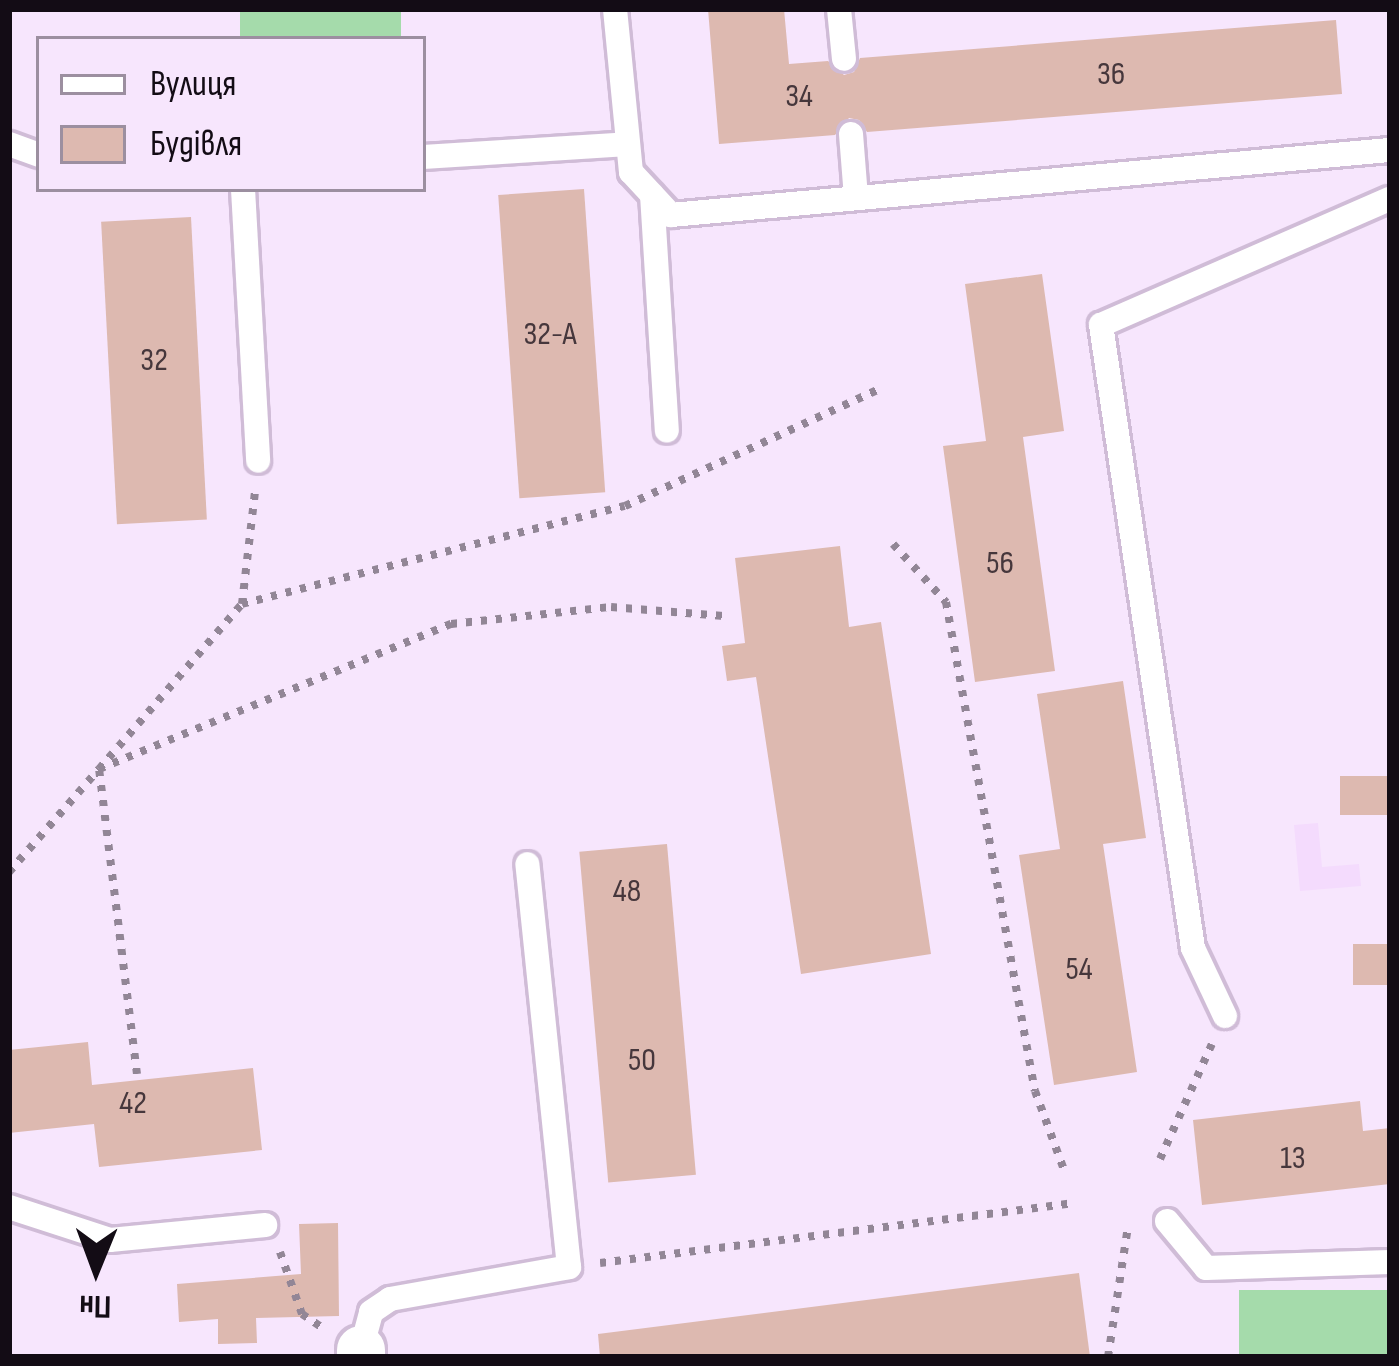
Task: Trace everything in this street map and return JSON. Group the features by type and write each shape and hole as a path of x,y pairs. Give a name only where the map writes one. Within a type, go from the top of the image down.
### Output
{"lane":[{"path":"616,9 631,172 670,214 1390,149"},
{"path":"839,9 844,59"},
{"path":"850,134 856,198"},
{"path":"426,157 628,144"},
{"path":"243,192 258,460"},
{"path":"652,195 667,431"},
{"path":"1225,1016 1193,947 1101,325 1390,199"},
{"path":"361,1354 371,1312 390,1299 569,1267 527,864"},
{"path":"9,1207 110,1240 265,1225"},
{"path":"1167,1221 1206,1268 1390,1262"}],"path":[{"path":"242,604 625,506 877,390"},
{"path":"9,872 242,604 258,460"},
{"path":"893,544 946,602 1035,1091 1064,1170"},
{"path":"99,769 451,624 611,607 724,616"},
{"path":"99,769 137,1074"},
{"path":"1160,1159 1225,1016"},
{"path":"569,1267 1068,1204"},
{"path":"265,1225 293,1277 302,1314 361,1354"},
{"path":"1108,1357 1128,1226"}],"shaded area":[{"path":"1318,823 1322,867 1359,864 1361,886 1300,891 1294,825"}],"green space":[{"path":"240,9 401,9 401,36 240,36"},
{"path":"1239,1290 1390,1290 1390,1357 1239,1357"}],"building":[{"path":"708,9 784,9 789,64 828,61 844,75 854,72 860,58 1336,20 1342,94 867,132 859,120 849,118 835,135 719,144"},
{"path":"584,189 605,492 519,498 498,195"},
{"path":"191,217 207,520 117,524 101,222"},
{"path":"1042,274 1064,431 1023,437 1055,671 975,682 943,446 986,441 965,284"},
{"path":"840,546 849,627 881,622 931,954 801,974 756,677 727,681 722,646 745,643 735,558"},
{"path":"1123,681 1146,838 1103,844 1137,1072 1054,1085 1019,855 1060,849 1037,694"},
{"path":"1340,776 1390,776 1390,815 1340,815"},
{"path":"667,844 696,1175 608,1182 579,852"},
{"path":"1353,944 1390,944 1390,985 1353,985"},
{"path":"88,1042 92,1085 253,1068 262,1150 99,1167 94,1124 9,1133 9,1050"},
{"path":"1360,1101 1363,1131 1390,1128 1390,1184 1202,1205 1193,1120"},
{"path":"338,1223 339,1316 256,1318 257,1343 218,1344 218,1319 179,1322 177,1284 301,1274 299,1224"},
{"path":"1079,1273 1090,1357 600,1357 598,1334"}]}
